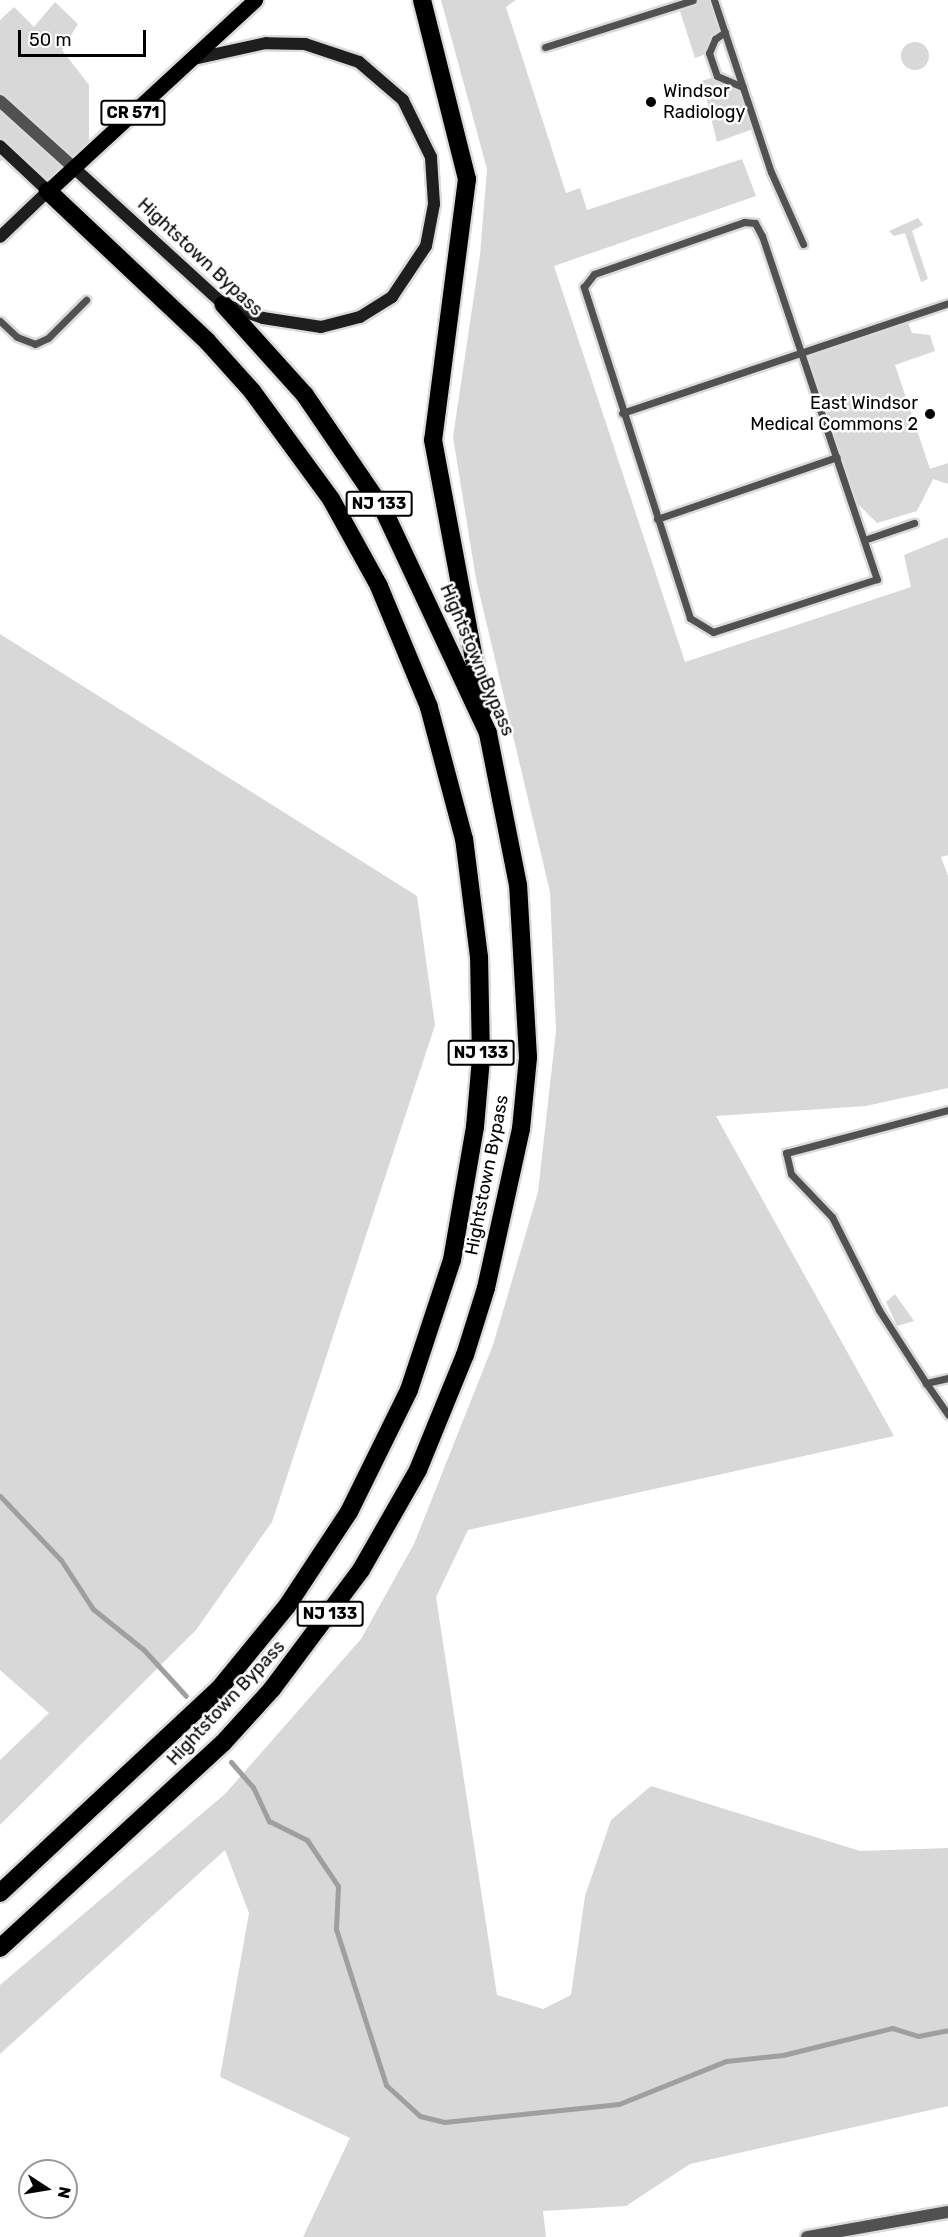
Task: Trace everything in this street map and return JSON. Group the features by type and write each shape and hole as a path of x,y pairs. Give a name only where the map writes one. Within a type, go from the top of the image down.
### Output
{"highway":[{"path":"422,0 467,179 433,440 488,733"},
{"name":"Hightstown Bypass","path":"0,1893 219,1689 286,1606 349,1512 409,1390 452,1260 472,1149 480,1059 479,957 464,839 429,707 379,586 331,499 252,391 207,341 48,191"},
{"name":"Hightstown Bypass","path":"0,1948 208,1757 272,1689 361,1570 440,1421 496,1246 521,1129 528,1057 518,885 488,733 384,511 305,395 223,304"}],"main road":[{"name":"CR 571","path":"0,237 255,0"},
{"path":"193,59 285,42 341,53 375,72 403,100 425,136 435,180 426,246 406,282 378,307 321,327 263,318 223,304"},
{"path":"0,146 48,191"},
{"name":"Hightstown Bypass","path":"73,167 223,304"}],"street":[{"path":"0,100 73,167"},
{"path":"807,2237 948,2212"}],"lane":[{"path":"545,47 693,0"},
{"path":"714,0 743,87 803,244"},
{"path":"725,32 715,39 709,53 717,76 743,87"},
{"path":"744,222 755,223 762,236 803,352 877,579 713,632 690,618 622,413 584,286 594,274 744,222"},
{"path":"0,321 17,337 35,344 48,338 86,300"},
{"path":"622,413 948,303"},
{"path":"657,519 837,457"},
{"path":"864,540 914,523"},
{"path":"948,1110 786,1153 791,1174 832,1217 874,1300 948,1415"},
{"path":"926,1383 948,1378"}],"shaded area":[{"path":"441,0 516,0 506,7 566,193 580,188 587,210 742,159 756,196 554,266 685,662 911,587 904,555 948,537 948,855 941,857 948,876 948,1088 866,1106 716,1116 894,1436 468,1530 436,1597 497,1995 543,2009 571,1995 585,1896 611,1820 651,1786 860,1851 948,1848 948,2106 690,2164 626,2206 543,2211 546,2237 303,2237 350,2138 220,2077 249,1913 225,1850 0,2054 0,1985 225,1794 361,1639 414,1544 493,1345 538,1192 556,1031 550,892 476,579 453,437 480,255 487,169"},
{"path":"693,0 714,0 725,32 715,39 709,53 695,58 678,5"},
{"path":"55,2 78,24 62,50 89,85 89,154 48,191 8,154 0,162 0,20 14,7 34,27"},
{"path":"915,42 925,46 929,56 925,66 915,70 905,66 901,56 905,46"},
{"path":"717,76 743,87 756,128 717,142 702,81"},
{"path":"918,218 923,225 912,231 928,279 921,282 905,233 894,236 889,231"},
{"path":"906,318 912,333 930,335 935,351 895,365 930,469 948,463 948,484 933,479 917,511 877,523 850,496 803,352"},
{"path":"0,634 417,896 435,1025 272,1522 196,1630 0,1825 0,1760 49,1713 0,1670"},
{"path":"895,1294 914,1321 897,1326 886,1302"}],"waterway":[{"path":"0,1496 61,1560 93,1609 144,1650 186,1696"},
{"path":"231,1762 253,1787 269,1821 307,1840 338,1886 336,1929 386,2085 420,2116 444,2122 619,2104 726,2061 783,2055 892,2028 918,2036 948,2030"}],"place":[{"name":"Windsor Radiology","path":"651,102"},
{"name":"East Windsor Medical Commons 2","path":"930,414"}]}
